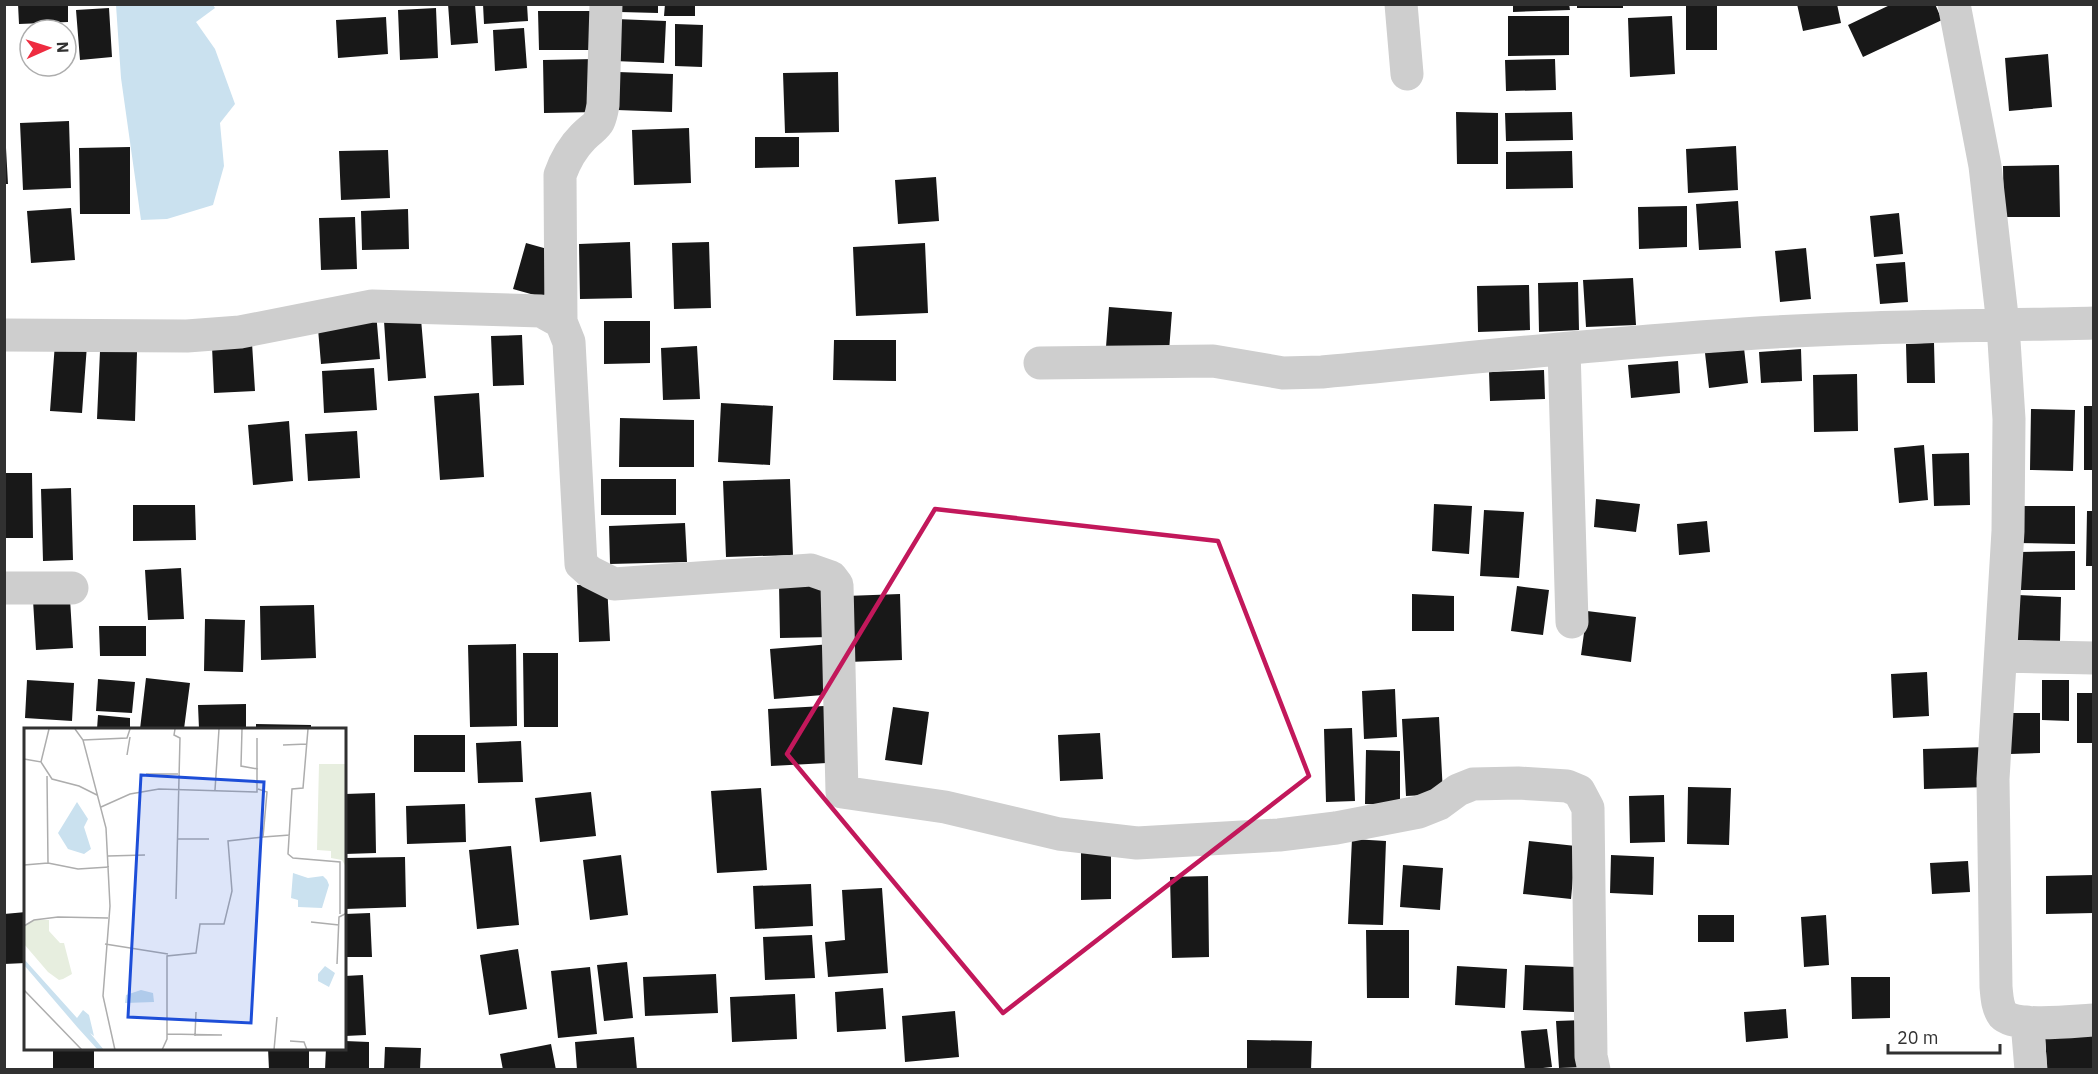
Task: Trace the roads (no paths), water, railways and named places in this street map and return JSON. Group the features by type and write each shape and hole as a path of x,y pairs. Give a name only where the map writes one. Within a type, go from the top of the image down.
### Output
{"street":[{"path":"606,4 603,105 600,119 595,129 583,137 565,161 560,175 561,322 569,342 581,564 590,572 614,584 811,570 831,577 837,585 842,792 945,807 1059,834 1137,843 1268,836 1336,828 1419,812 1439,804 1458,790 1473,784 1518,783 1567,786 1579,791 1588,807 1594,1070"},
{"path":"1401,4 1407,74"},
{"path":"1954,4 1985,166 2003,325 2009,419 2008,531 1993,779 1998,1003 2002,1014 2010,1019 2027,1022 2094,1020"},
{"path":"4,334 187,336 240,332 372,306 542,311 561,322"},
{"path":"1040,363 1213,361 1283,373 1322,372 1744,333 1865,327 2094,323"},
{"path":"1564,349 1572,622"},
{"path":"4,588 72,588"},
{"path":"2001,656 2094,658"},
{"path":"2027,1022 2031,1070"}],"water":[{"path":"116,5 213,5 215,8 196,22 215,49 235,104 220,123 224,166 213,205 167,219 141,220 121,78"}]}
